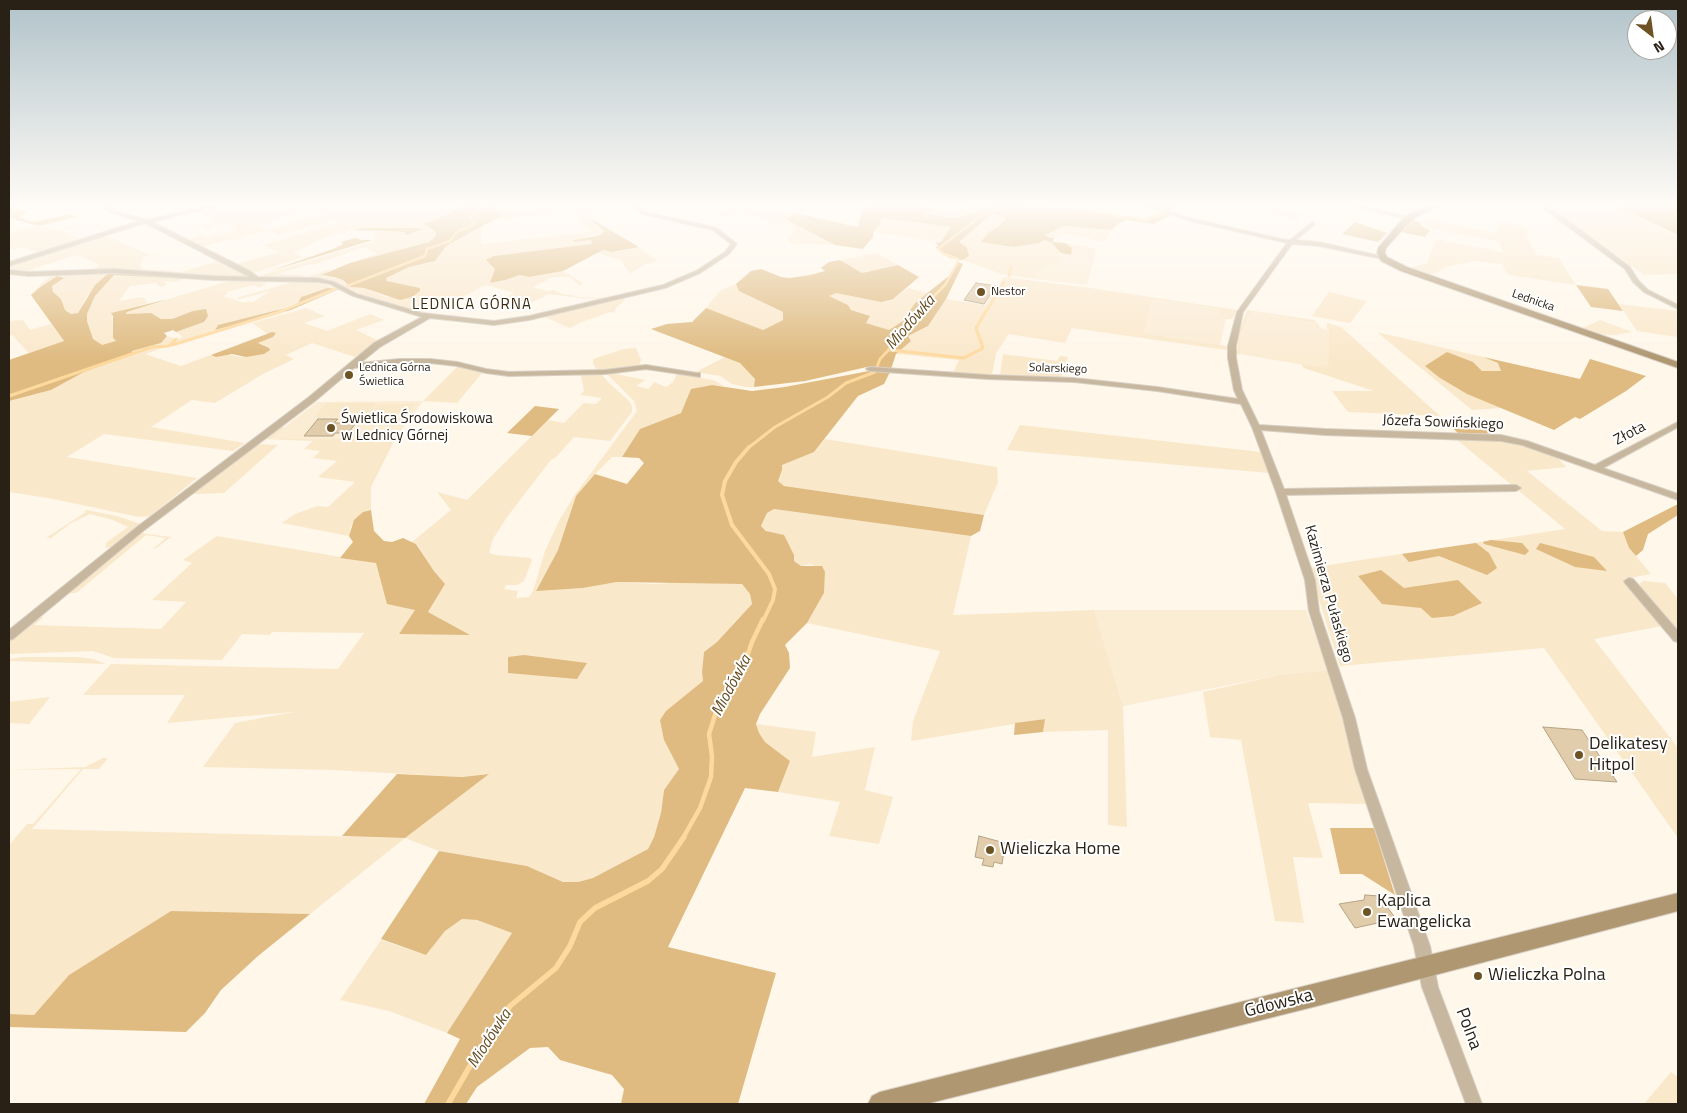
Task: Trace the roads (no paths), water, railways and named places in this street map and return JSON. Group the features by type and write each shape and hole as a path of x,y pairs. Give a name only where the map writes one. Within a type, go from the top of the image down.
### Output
{"main road":[{"name":"Lednicka","path":"1382,257 1404,269 1678,365"},
{"name":"Gdowska","path":"880,1104 1678,902"}],"street":[{"path":"9,264 35,256"},
{"path":"215,256 248,272 256,278"},
{"path":"9,272 29,274 114,271 213,278 318,280 332,283 355,295 429,316 486,322 511,322 638,294 665,286 691,276 723,256"},
{"name":"Kazimierza Pułaskiego","path":"1281,256 1240,312 1232,346 1232,358 1238,390 1256,427 1281,492 1310,580 1314,611 1349,718 1361,769 1422,946 1425,967"},
{"path":"1377,256 1382,257"},
{"path":"1612,256 1628,268 1635,281 1646,291 1678,307"},
{"path":"9,636 133,535 312,398 377,345 429,316"},
{"path":"352,366 419,361 458,364 509,374 604,372 646,367 697,376"},
{"name":"Solarskiego","path":"870,369 988,378 1083,381 1157,389 1245,402"},
{"name":"Złota","path":"1596,468 1678,424"},
{"name":"Józefa Sowińskiego","path":"1256,427 1330,433 1501,438 1524,443 1678,497"},
{"path":"1281,492 1516,488"},
{"path":"1629,581 1678,638"},
{"name":"Polna","path":"1425,967 1430,987 1474,1104"}],"waterway":[{"path":"347,286 425,256"},
{"name":"Miodówka","path":"949,256 958,259"},
{"name":"Miodówka","path":"919,311 945,285 958,262"},
{"path":"1009,276 1011,267"},
{"path":"986,312 1004,282"},
{"path":"279,312 335,289"},
{"path":"172,345 283,311"},
{"name":"Miodówka","path":"748,448 775,427 828,397 846,383 875,372 880,359 911,326 914,318 920,314 919,311"},
{"path":"890,350 964,358 983,348 976,328 986,311"},
{"path":"9,396 152,347 169,346 176,339"},
{"name":"Miodówka","path":"748,448 736,462 725,481 722,495 732,525 769,574 775,589 773,600 763,621"},
{"name":"Miodówka","path":"683,838 700,808 711,777 712,756 709,734 716,712 742,671 752,642 763,619"},
{"name":"Miodówka","path":"448,1104 470,1066 510,1006 556,968 570,946 580,922 595,908 648,881 662,869 684,837"}],"place":[{"name":"Nestor","path":"981,292"},
{"name":"Lednica Górna Świetlica","path":"349,375"},
{"name":"Świetlica Środowiskowa w Lednicy Górnej","path":"331,428"},
{"name":"Delikatesy Hitpol","path":"1579,755"},
{"name":"Wieliczka Home","path":"990,850"},
{"name":"Kaplica Ewangelicka","path":"1367,912"},
{"name":"Wieliczka Polna","path":"1478,976"}],"district":[{"name":"LEDNICA GÓRNA","path":"472,305"}]}
